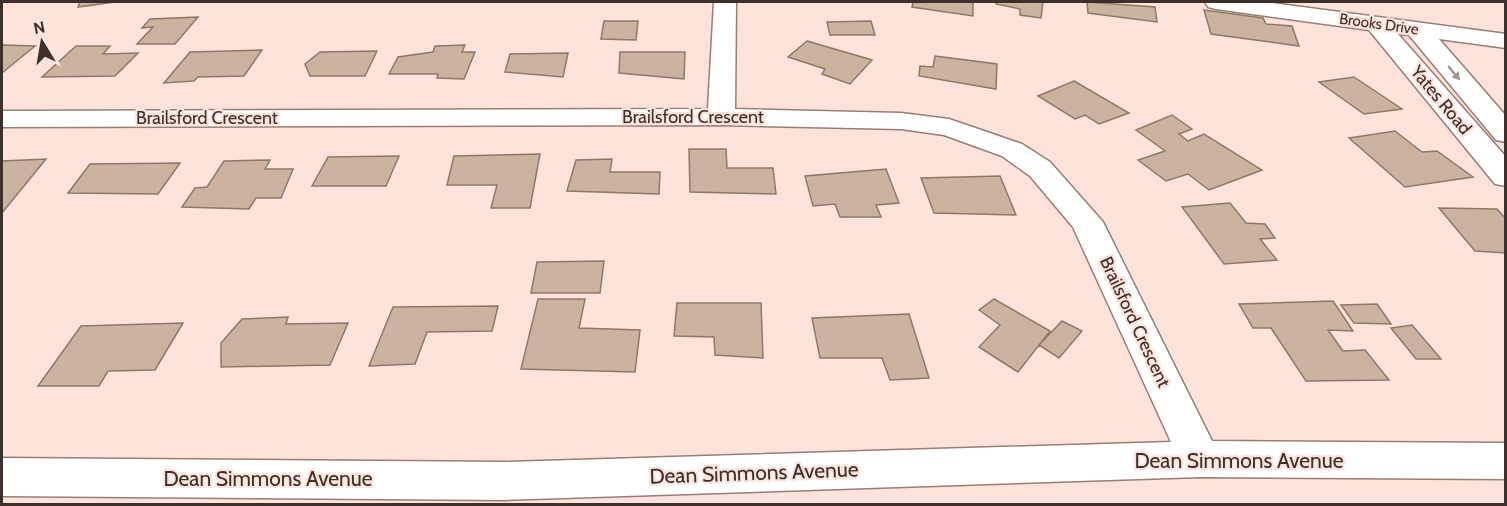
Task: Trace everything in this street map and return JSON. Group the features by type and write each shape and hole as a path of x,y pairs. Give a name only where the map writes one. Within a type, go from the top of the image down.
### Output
{"street":[{"path":"721,117 725,2"},
{"name":"Brooks Drive","path":"1216,2 1506,41"},
{"name":"Yates Road","path":"1377,24 1506,177"},
{"name":"Yates Road","path":"1416,28 1506,134"},
{"name":"Brailsford Crescent","path":"2,119 721,117 901,121 949,128 1012,150 1040,169 1087,222 1200,459"},
{"name":"Dean Simmons Avenue","path":"2,477 501,493 1200,459 1506,461"}],"building":[{"path":"80,2 115,2 78,7"},
{"path":"913,2 973,2 973,16 912,7"},
{"path":"996,2 1043,2 1041,18 1020,15 1020,9 996,4"},
{"path":"1087,2 1155,7 1157,22 1088,13"},
{"path":"1204,10 1263,18 1266,24 1292,26 1299,46 1211,34"},
{"path":"198,17 175,44 137,44 153,27 142,28 150,19"},
{"path":"604,21 638,21 636,40 601,39"},
{"path":"871,21 875,35 830,35 827,22"},
{"path":"807,41 872,60 850,84 822,74 825,69 788,57"},
{"path":"2,45 35,46 2,73"},
{"path":"465,45 462,52 475,52 464,79 437,78 438,74 389,74 398,57 433,52 435,46"},
{"path":"76,46 110,46 103,54 138,53 115,76 42,77"},
{"path":"262,50 244,76 198,77 194,81 164,83 190,52"},
{"path":"377,51 365,76 310,76 305,64 320,52"},
{"path":"620,52 685,52 684,79 619,73"},
{"path":"568,53 563,77 505,72 510,54"},
{"path":"935,56 997,64 996,89 919,76 920,66 933,67"},
{"path":"1354,77 1402,109 1364,114 1319,82"},
{"path":"1074,81 1129,113 1099,124 1085,115 1075,119 1038,96"},
{"path":"1172,115 1192,129 1179,134 1188,141 1204,134 1262,170 1209,190 1188,174 1166,181 1138,160 1165,151 1136,130"},
{"path":"1395,131 1422,152 1437,151 1473,177 1405,187 1349,138"},
{"path":"689,149 726,149 727,168 773,168 776,194 690,192"},
{"path":"540,154 530,208 491,208 497,185 447,185 454,156"},
{"path":"399,156 386,186 312,186 328,157"},
{"path":"46,159 2,213 2,161"},
{"path":"612,159 610,172 660,172 659,194 567,191 576,160"},
{"path":"270,160 265,169 293,169 281,198 256,198 249,209 182,207 195,188 207,187 224,161"},
{"path":"180,163 158,194 68,193 90,164"},
{"path":"886,169 899,203 876,205 881,217 840,217 835,204 813,206 805,176"},
{"path":"1000,176 1016,215 934,213 921,178"},
{"path":"1230,203 1246,223 1265,224 1275,238 1260,239 1277,260 1224,264 1182,207"},
{"path":"1439,208 1497,209 1506,219 1506,253 1475,251"},
{"path":"604,261 600,293 531,293 537,262"},
{"path":"538,299 585,299 579,328 640,330 635,372 521,369"},
{"path":"994,299 1050,331 1018,372 979,347 1000,325 979,310"},
{"path":"1333,301 1353,331 1328,330 1343,351 1365,350 1389,380 1306,381 1271,328 1253,328 1239,304"},
{"path":"677,303 761,303 763,358 715,355 714,337 674,336"},
{"path":"1377,304 1391,324 1354,323 1341,305"},
{"path":"498,306 492,331 427,332 415,364 369,366 393,307"},
{"path":"909,314 929,378 890,380 882,358 820,358 812,318"},
{"path":"288,317 286,324 348,323 330,365 221,367 221,343 242,319"},
{"path":"1062,321 1082,331 1059,358 1039,345"},
{"path":"183,323 155,370 108,371 99,386 38,386 81,326"},
{"path":"1412,325 1441,359 1416,359 1391,328"}]}
